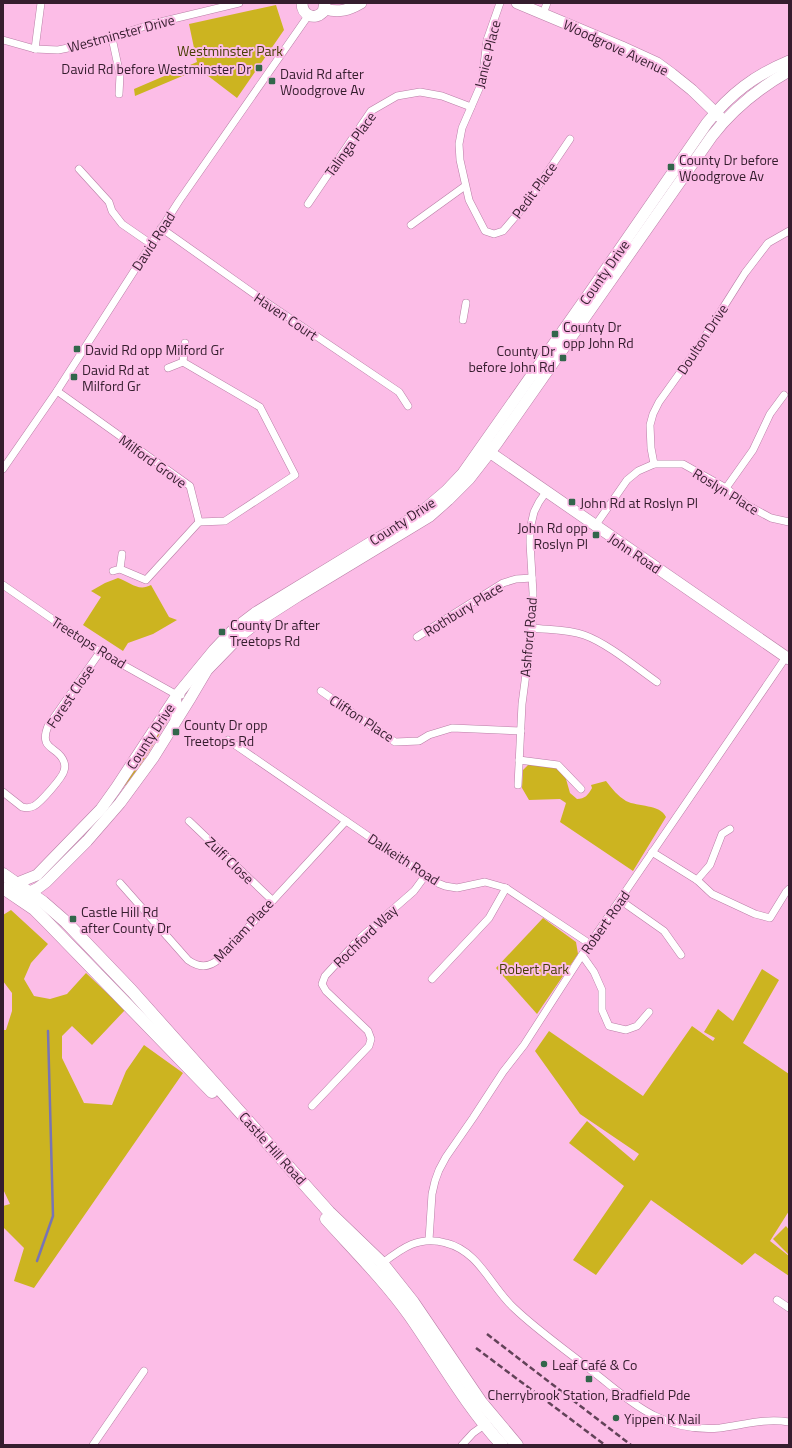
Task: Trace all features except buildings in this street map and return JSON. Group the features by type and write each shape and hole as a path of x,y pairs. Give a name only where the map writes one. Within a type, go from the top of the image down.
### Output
{"main road":[{"path":"302,3 303,11 308,16 316,16 323,12 325,6 339,12 349,10 361,3"},
{"name":"Woodgrove Avenue","path":"517,3 545,8 657,64 687,86 724,121"},
{"name":"County Drive","path":"30,892 46,882 87,841 116,808 137,782 191,697 206,670 240,636 298,596 430,516 469,479 486,450 586,298 697,136 715,113 739,90 758,76 789,61"},
{"name":"County Drive","path":"17,883 37,875 101,809 177,695 214,650 234,629 255,613 397,528 425,509 446,492 486,450 724,121 745,100 789,71"},
{"name":"John Road","path":"486,450 788,658"},
{"name":"Castle Hill Road","path":"3,874 30,892 58,914 132,992 378,1266"},
{"path":"3,886 17,883"},
{"path":"3,886 18,892 30,892"},
{"name":"Castle Hill Road","path":"3,886 34,909 61,934 413,1302 480,1402 502,1445"},
{"name":"Castle Hill Road","path":"489,1421 517,1445"}],"street":[{"path":"35,48 41,3"},
{"name":"Westminster Drive","path":"3,40 35,48 58,50 112,38 152,24 214,6 239,3"},
{"name":"Janice Place","path":"494,234 485,231 469,200 460,160 459,144 462,128 482,82 487,40 500,3"},
{"name":"David Road","path":"3,469 57,391 161,228 308,16"},
{"path":"112,38 120,75 119,94"},
{"name":"Talinga Place","path":"308,204 371,111 397,96 420,92 442,96 471,107"},
{"name":"Pedit Place","path":"494,234 503,231 526,204 570,140"},
{"path":"79,169 109,202 112,211 122,224 151,244"},
{"path":"411,225 465,186"},
{"name":"Haven Court","path":"161,228 257,296 399,392 408,406"},
{"name":"Doulton Drive","path":"654,464 651,448 650,425 653,414 659,402 697,349 745,273 768,243 789,231"},
{"path":"463,320 466,303"},
{"path":"183,362 185,343"},
{"path":"168,368 183,362"},
{"path":"122,554 116,570 146,580 199,522 225,521 295,475 260,407 183,362"},
{"name":"Milford Grove","path":"57,391 190,486 199,522"},
{"path":"726,488 754,450 770,414 784,395"},
{"name":"Roslyn Place","path":"595,526 627,480 638,471 654,464 683,464 726,488 747,505 765,515 789,522"},
{"name":"Ashford Road","path":"518,785 524,679 532,628 533,593 530,543 532,521 534,512 546,492"},
{"name":"Rothbury Place","path":"417,637 503,583 516,579 532,578"},
{"name":"Treetops Road","path":"3,585 100,652 177,695"},
{"path":"532,628 575,632 585,635 609,648 657,682"},
{"name":"Forest Close","path":"3,792 22,807 32,806 37,804 62,775 65,768 63,759 47,743 46,733 48,726 100,652"},
{"name":"Robert Road","path":"429,1240 434,1181 454,1145 503,1072 524,1045 582,955 652,852 788,658"},
{"path":"172,726 178,703 177,695 187,694 197,686"},
{"name":"Clifton Place","path":"321,691 395,742 419,741 429,735 452,728 520,732"},
{"name":"Dalkeith Road","path":"228,740 424,876 445,886 457,888 485,882 506,888 590,944"},
{"path":"519,760 558,765 581,789"},
{"name":"Zulfi Close","path":"189,821 272,900"},
{"name":"Mariam Place","path":"120,883 188,960 201,966 211,965 219,959 346,821"},
{"path":"697,880 710,865 722,834 730,829"},
{"path":"652,852 697,880 712,894 755,914 770,918 789,888"},
{"name":"Rochford Way","path":"312,1106 369,1046 371,1038 368,1031 326,991 322,984 325,976 359,938 414,891 424,876"},
{"path":"432,979 489,918 506,888"},
{"path":"620,900 664,931 681,955"},
{"path":"582,955 594,972 602,990 602,1010 610,1026 626,1030 637,1026 649,1012"},
{"path":"378,1266 408,1245 429,1240 446,1243 466,1252 477,1262 504,1298 517,1311 634,1403 656,1417 680,1425 707,1429 772,1420 789,1422"},
{"path":"777,1300 789,1308"},
{"path":"93,1445 144,1371"},
{"path":"462,1445 473,1433 489,1421"}],"green space":[{"name":"Westminster Park","path":"276,5 284,30 237,98 199,69 135,96 134,89 197,62 189,24"},
{"path":"118,578 138,587 146,587 151,585 169,617 177,620 153,634 128,643 123,651 83,625 101,597 91,591"},
{"path":"166,722 131,779 116,795"},
{"path":"537,764 556,768 562,772 566,779 570,793 577,799 588,795 592,788 591,785 606,781 620,797 626,801 654,808 663,813 666,817 633,871 560,822 566,803 560,799 529,800 522,788 523,770 528,765"},
{"path":"11,910 48,944 31,963 24,979 34,996 50,999 67,994 86,973 125,1010 92,1045 72,1026 62,1036 62,1058 84,1103 112,1105 126,1071 144,1045 183,1073 34,1288 14,1281 24,1248 3,1227 3,1206 10,1204 3,1189 3,1030 6,1030 12,1011 12,993 3,981 3,915"},
{"name":"Robert Park","path":"543,918 576,942 578,954 537,1014 496,968"},
{"path":"762,969 779,980 743,1043 789,1074 789,1211 770,1241 789,1256 789,1276 755,1253 742,1265 651,1200 596,1275 573,1260 624,1186 569,1143 587,1121 634,1161 639,1154 580,1114 535,1051 549,1031 643,1096 692,1026 713,1041 715,1038 704,1032 718,1009 733,1021"},
{"path":"786,1226 789,1230 789,1255 773,1239"}],"waterway":[{"path":"37,1261 53,1216 48,1031"}],"railway":[{"path":"487,1334 631,1445"},
{"path":"476,1348 605,1445"}],"place":[{"name":"David Rd before Westminster Dr","path":"259,68"},
{"name":"David Rd after Woodgrove Av","path":"272,81"},
{"name":"County Dr before Woodgrove Av","path":"671,167"},
{"name":"County Dr opp John Rd","path":"555,334"},
{"name":"David Rd opp Milford Gr","path":"77,349"},
{"name":"County Dr before John Rd","path":"563,358"},
{"name":"David Rd at Milford Gr","path":"74,377"},
{"name":"John Rd at Roslyn Pl","path":"572,502"},
{"name":"John Rd opp Roslyn Pl","path":"596,535"},
{"name":"County Dr after Treetops Rd","path":"222,632"},
{"name":"County Dr opp Treetops Rd","path":"176,732"},
{"name":"Castle Hill Rd after County Dr","path":"73,919"},
{"name":"Leaf Café & Co","path":"544,1364"},
{"name":"Cherrybrook Station, Bradfield Pde","path":"589,1379"},
{"name":"Yippen K Nail","path":"616,1418"}]}
